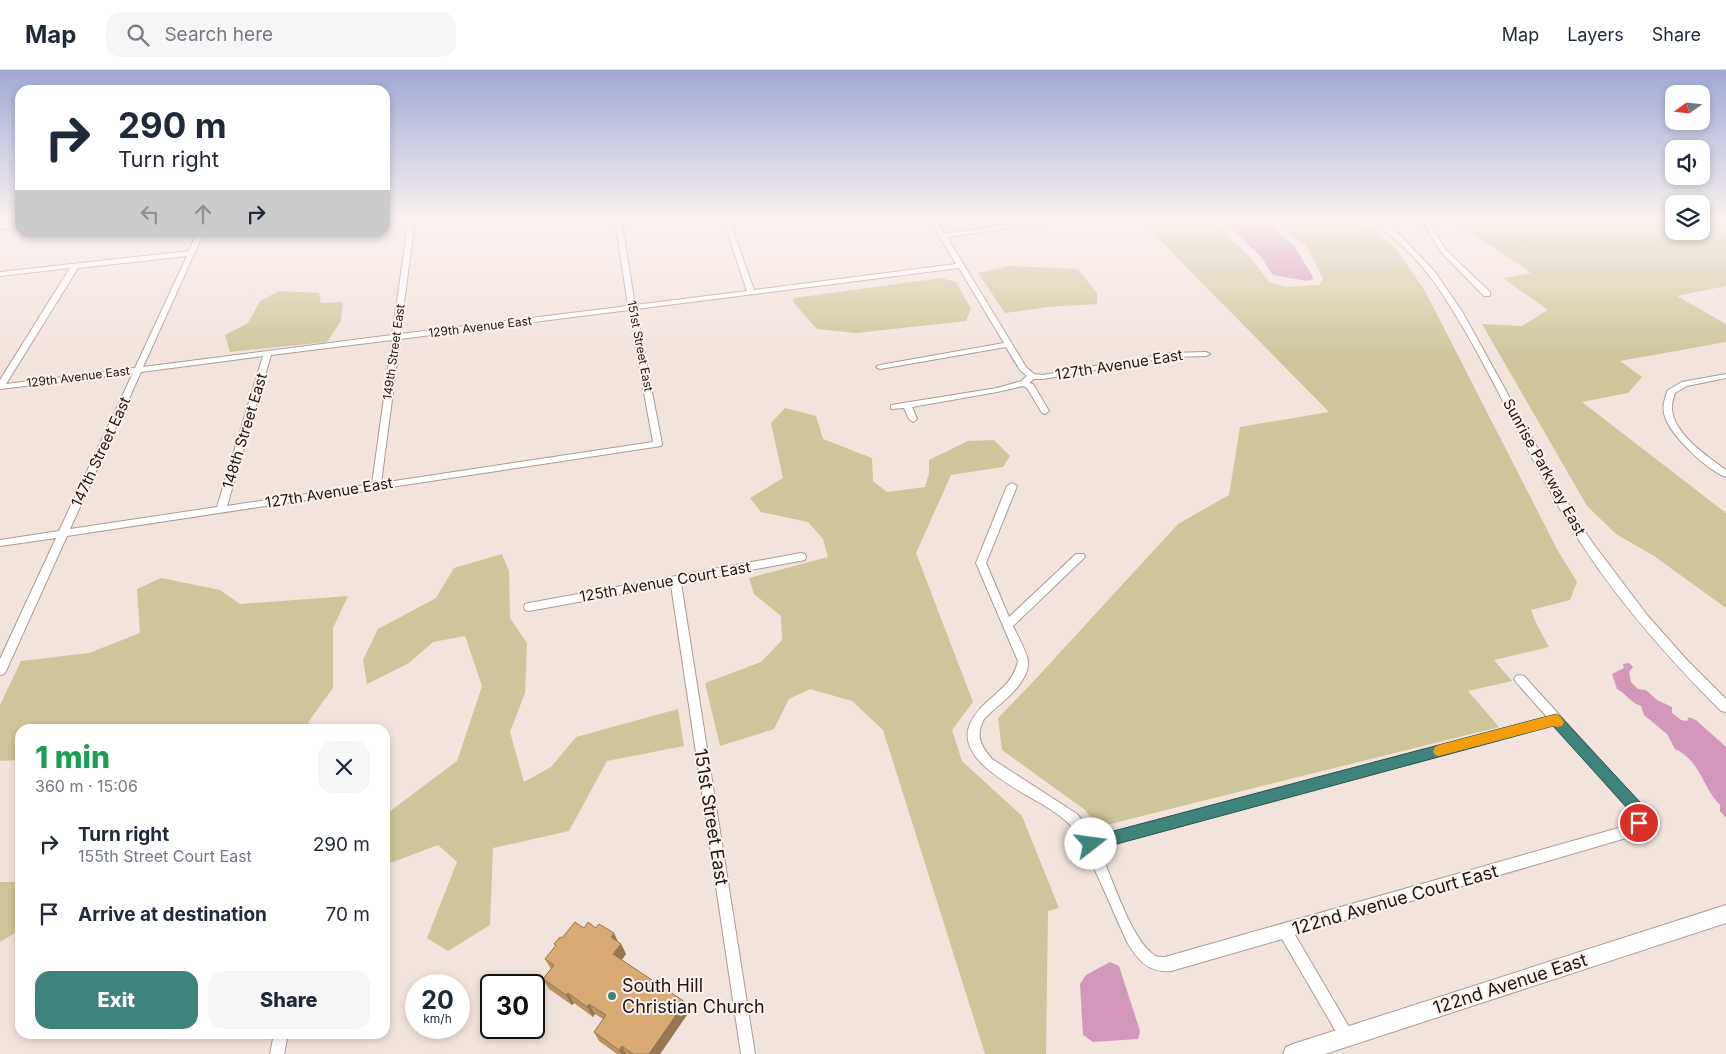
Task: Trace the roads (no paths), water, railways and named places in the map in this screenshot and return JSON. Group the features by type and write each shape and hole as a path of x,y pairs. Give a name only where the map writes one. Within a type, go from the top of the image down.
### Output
{"main road":[{"name":"122nd Avenue East","path":"1293,1054 1726,914"}],"street":[{"path":"0,274 85,265"},
{"name":"147th Street East","path":"0,671 186,265"},
{"name":"149th Street East","path":"376,486 405,265"},
{"name":"151st Street East","path":"625,265 658,444"},
{"path":"742,265 751,292"},
{"name":"Sunrise Parkway East","path":"1427,265 1450,296 1571,519 1594,555 1620,591 1672,653 1726,707"},
{"path":"1459,265 1487,294"},
{"path":"0,387 75,266"},
{"name":"129th Avenue East","path":"0,387 960,266"},
{"path":"894,407 997,390 1024,383 1032,376 1023,368 960,266"},
{"path":"880,367 1009,344"},
{"name":"148th Street East","path":"221,509 268,353"},
{"name":"127th Avenue East","path":"1032,376 1053,376 1171,355 1206,354"},
{"path":"1726,376 1684,384 1671,392 1666,407 1669,418 1676,430 1690,445 1726,474"},
{"path":"1024,383 1030,386 1045,411"},
{"path":"907,405 913,419"},
{"name":"127th Avenue East","path":"0,543 658,444"},
{"path":"1012,486 980,563 1009,624 1023,661 1023,671 1020,678 991,704 980,717 973,736 978,753 992,765 1078,822 1091,844 1556,720 1520,679"},
{"name":"125th Avenue Court East","path":"528,607 802,557"},
{"path":"1009,624 1080,558"},
{"name":"151st Street East","path":"675,580 748,1054"},
{"name":"122nd Avenue Court East","path":"1091,844 1134,944 1148,960 1162,966 1171,964 1633,830 1639,823 1640,816 1635,806 1556,720"},
{"path":"1286,932 1347,1037"},
{"path":"277,1054 280,1039"}],"place":[{"name":"South Hill Christian Church","path":"612,996"}]}
